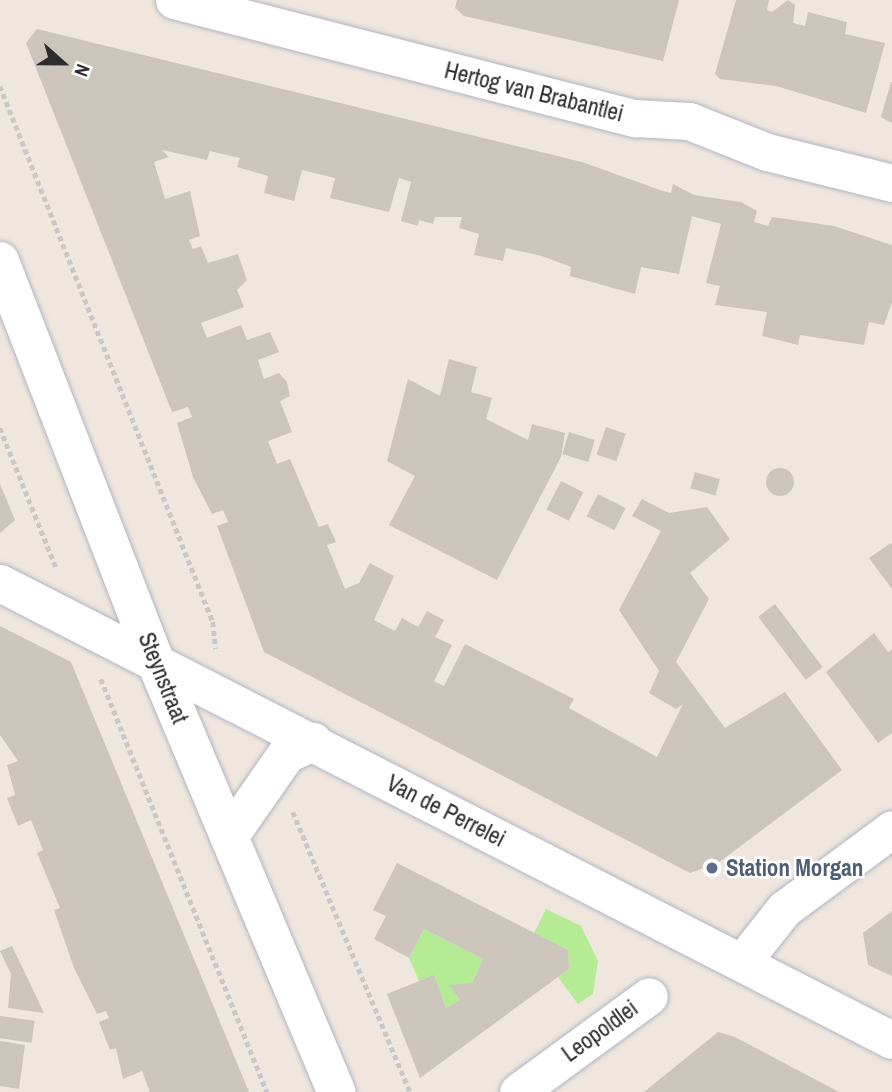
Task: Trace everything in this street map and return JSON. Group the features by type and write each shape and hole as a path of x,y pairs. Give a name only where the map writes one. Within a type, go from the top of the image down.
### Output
{"street":[{"name":"Hertog van Brabantlei","path":"174,0 635,118 689,121 767,152 892,183"},
{"name":"Steynstraat","path":"0,261 154,658 336,1092"},
{"name":"Van de Perrelei","path":"0,583 154,658 892,1040"},
{"path":"229,837 265,780 287,754 313,742"},
{"path":"742,962 784,909 892,829"},
{"name":"Leopoldlei","path":"518,1092 649,996"}],"path":[{"path":"0,86 213,622 228,697"},
{"path":"0,429 267,1092"},
{"path":"265,780 294,813 410,1092"}],"green space":[{"path":"546,909 581,926 598,961 593,994 578,1004 558,977 569,969 568,950 534,933"},
{"path":"424,929 483,959 472,983 450,986 460,1000 446,1008 434,976 419,981 409,958"}],"building":[{"path":"457,0 679,0 663,61 464,16 455,8"},
{"path":"736,0 769,0 767,10 772,12 788,0 795,5 793,23 805,26 808,12 847,22 845,34 885,43 866,113 776,86 720,79 715,74"},
{"path":"37,29 582,162 671,193 673,184 694,195 741,202 757,211 754,222 768,226 772,217 834,226 892,245 892,302 884,325 869,322 864,345 800,335 798,345 762,336 767,312 715,305 720,286 706,283 721,224 692,216 679,274 641,267 635,294 570,276 571,267 542,256 506,248 503,261 474,255 479,234 459,228 462,217 435,217 433,224 419,220 418,226 401,221 411,182 399,178 389,212 330,198 335,178 302,170 294,201 264,193 268,176 237,167 240,158 210,151 207,160 162,150 169,157 154,162 165,199 190,191 200,236 189,240 193,249 201,246 208,263 238,254 247,280 237,290 244,307 201,323 207,338 241,325 247,340 270,332 279,352 258,360 264,379 279,373 287,382 290,396 280,401 292,432 268,441 277,464 290,459 319,527 328,524 336,542 327,545 345,589 359,583 370,563 394,576 374,620 395,631 402,618 418,627 427,611 444,620 435,637 452,645 434,681 444,686 465,644 574,699 569,708 657,757 683,704 676,709 649,693 659,671 619,610 661,531 632,516 642,499 669,513 707,507 730,539 690,573 709,599 676,662 725,728 785,692 842,770 718,863 690,873 264,652 217,526 228,522 223,510 212,514 193,477 177,423 192,417 188,407 172,412 26,43"},
{"path":"892,82 892,123 881,117"},
{"path":"449,359 477,367 471,392 492,398 486,419 528,440 532,424 565,433 561,457 497,580 389,525 415,476 387,461 408,379 440,396"},
{"path":"606,427 626,434 616,461 597,454"},
{"path":"569,432 595,440 588,462 562,454"},
{"path":"780,468 790,472 794,482 790,492 780,496 770,492 766,482 770,472"},
{"path":"695,472 720,479 715,496 690,488"},
{"path":"561,481 583,492 569,521 546,510"},
{"path":"0,484 15,520 0,533"},
{"path":"598,494 626,508 614,530 587,516"},
{"path":"892,544 892,589 869,558"},
{"path":"775,604 823,667 806,680 758,617"},
{"path":"0,626 71,662 249,1092 150,1092 142,1071 123,1079 116,1048 110,1050 99,1022 109,1018 106,1011 97,1014 74,968 54,910 60,908 37,853 43,850 31,820 18,826 7,798 15,795 7,765 18,761 0,735"},
{"path":"874,633 888,652 892,649 892,733 878,743 826,672"},
{"path":"397,863 568,950 569,969 420,1078 387,994 434,975 446,1008 460,1000 449,985 472,983 483,959 424,929 409,958 374,939 386,916 373,910"},
{"path":"892,911 892,976 868,965 863,933"},
{"path":"12,946 44,1013 8,1008 11,974 0,951"},
{"path":"0,1016 35,1021 32,1043 0,1038"},
{"path":"718,1032 735,1037 839,1092 644,1092"},
{"path":"0,1041 25,1045 19,1089 0,1086"}],"place":[{"name":"Station Morgan","path":"712,868"}]}
